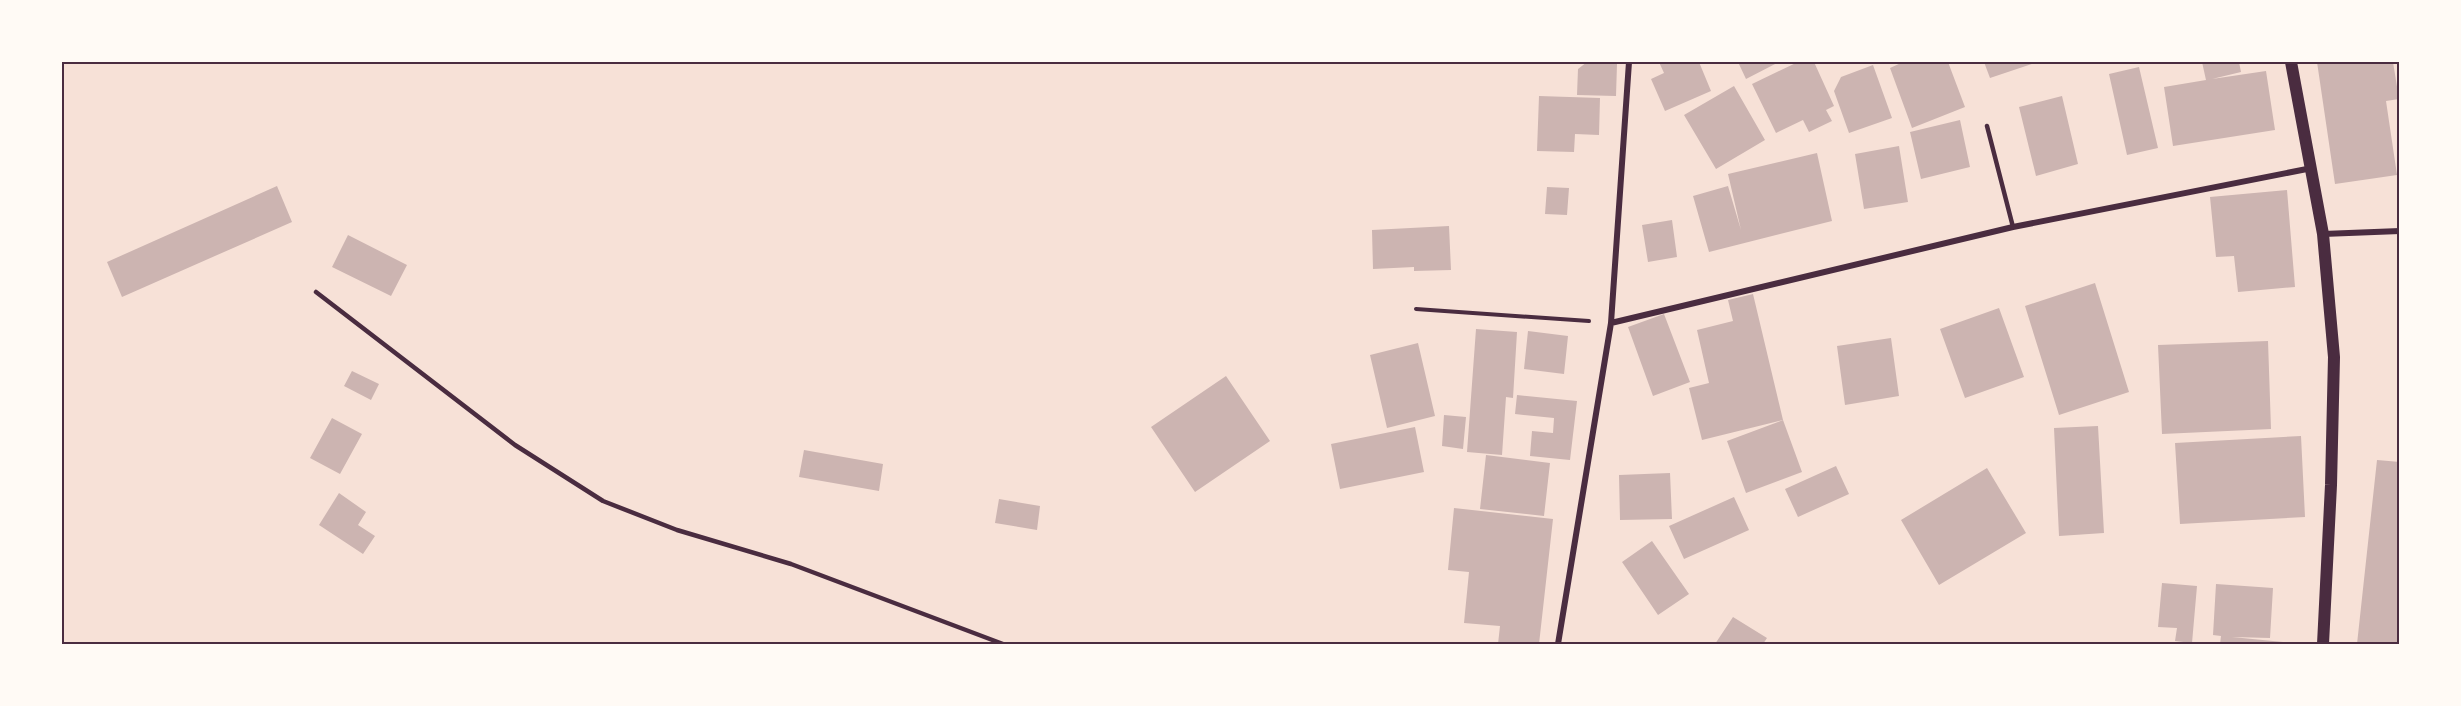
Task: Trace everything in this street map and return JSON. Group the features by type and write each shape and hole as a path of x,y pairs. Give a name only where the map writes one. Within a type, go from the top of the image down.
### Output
{"main road":[{"path":"2291,62 2323,234 2334,357 2331,485 2323,645"}],"street":[{"path":"1558,645 1611,323 1629,62"},
{"path":"1611,323 2013,227 2312,168"},
{"path":"2323,234 2400,231"}],"lane":[{"path":"1987,126 2013,227"},
{"path":"316,292 516,445 603,501 677,530 790,564 1003,645"}],"path":[{"path":"1416,309 1611,323"}],"building":[{"path":"1587,62 1617,64 1616,96 1577,95 1578,69"},
{"path":"1659,62 1699,62 1711,91 1665,111 1651,79 1664,73"},
{"path":"1738,62 1776,62 1777,63 1746,79"},
{"path":"1798,62 1814,62 1834,106 1826,110 1832,121 1809,132 1803,120 1776,133 1752,84"},
{"path":"1901,62 1948,62 1965,107 1912,128 1890,68"},
{"path":"1984,62 2038,62 1990,78"},
{"path":"2202,62 2239,62 2241,72 2212,79 2266,71 2275,130 2173,146 2164,87 2206,80"},
{"path":"2317,62 2393,62 2399,99 2386,101 2397,175 2335,184"},
{"path":"1873,65 1892,118 1849,133 1834,91 1841,77"},
{"path":"2139,67 2158,148 2127,155 2109,74"},
{"path":"1734,86 1765,140 1716,169 1684,115"},
{"path":"1539,96 1600,98 1599,135 1575,134 1574,152 1537,151"},
{"path":"2062,96 2078,164 2036,176 2019,107"},
{"path":"1960,120 1970,167 1921,179 1910,132"},
{"path":"1899,146 1908,202 1864,209 1855,154"},
{"path":"1817,153 1832,221 1709,252 1693,196 1728,186 1741,230 1728,174"},
{"path":"277,186 292,222 122,297 107,262"},
{"path":"1547,187 1569,188 1567,215 1545,214"},
{"path":"2287,190 2295,287 2238,292 2234,256 2216,257 2210,197"},
{"path":"1672,220 1677,257 1648,262 1642,225"},
{"path":"1449,226 1451,270 1414,271 1414,267 1373,269 1372,230"},
{"path":"348,235 407,265 391,296 332,267"},
{"path":"2095,283 2129,392 2059,415 2025,306"},
{"path":"1753,294 1783,420 1702,440 1689,388 1709,383 1697,330 1733,321 1728,300"},
{"path":"1999,308 2024,377 1965,398 1940,329"},
{"path":"1664,314 1690,382 1653,396 1628,327"},
{"path":"1476,329 1517,332 1513,398 1506,397 1502,455 1467,452"},
{"path":"1528,331 1568,336 1564,374 1524,369"},
{"path":"1891,338 1899,396 1845,405 1837,346"},
{"path":"2268,341 2271,429 2162,434 2158,345"},
{"path":"1418,343 1435,416 1387,428 1370,355"},
{"path":"352,371 379,384 371,400 344,386"},
{"path":"1226,376 1270,441 1195,492 1151,427"},
{"path":"1517,395 1577,401 1570,460 1530,456 1532,431 1553,433 1554,418 1515,414"},
{"path":"1444,415 1466,417 1463,449 1442,446"},
{"path":"332,418 362,434 340,474 310,458"},
{"path":"1783,420 1802,472 1746,493 1727,441"},
{"path":"2098,426 2104,533 2059,536 2054,428"},
{"path":"1415,427 1424,472 1340,489 1331,444"},
{"path":"2301,436 2305,517 2180,524 2175,443"},
{"path":"804,450 883,464 879,491 799,477"},
{"path":"1486,455 1550,463 1544,516 1480,509"},
{"path":"2377,460 2400,462 2400,644 2357,644"},
{"path":"1836,466 1849,494 1798,517 1785,489"},
{"path":"1987,468 2026,533 1939,585 1901,520"},
{"path":"1670,473 1672,519 1620,520 1619,475"},
{"path":"339,493 366,512 358,525 375,536 363,554 319,525"},
{"path":"1734,497 1749,530 1684,559 1669,526"},
{"path":"999,499 1040,506 1037,530 995,523"},
{"path":"1454,508 1553,519 1539,644 1498,644 1500,626 1464,623 1469,572 1448,570"},
{"path":"1652,541 1689,594 1658,615 1622,562"},
{"path":"2162,583 2197,586 2192,643 2175,641 2177,628 2158,627"},
{"path":"2216,584 2273,588 2270,638 2232,637 2283,642 2283,644 2220,644 2221,636 2213,635"},
{"path":"1733,617 1767,638 1763,644 1715,644"}]}
